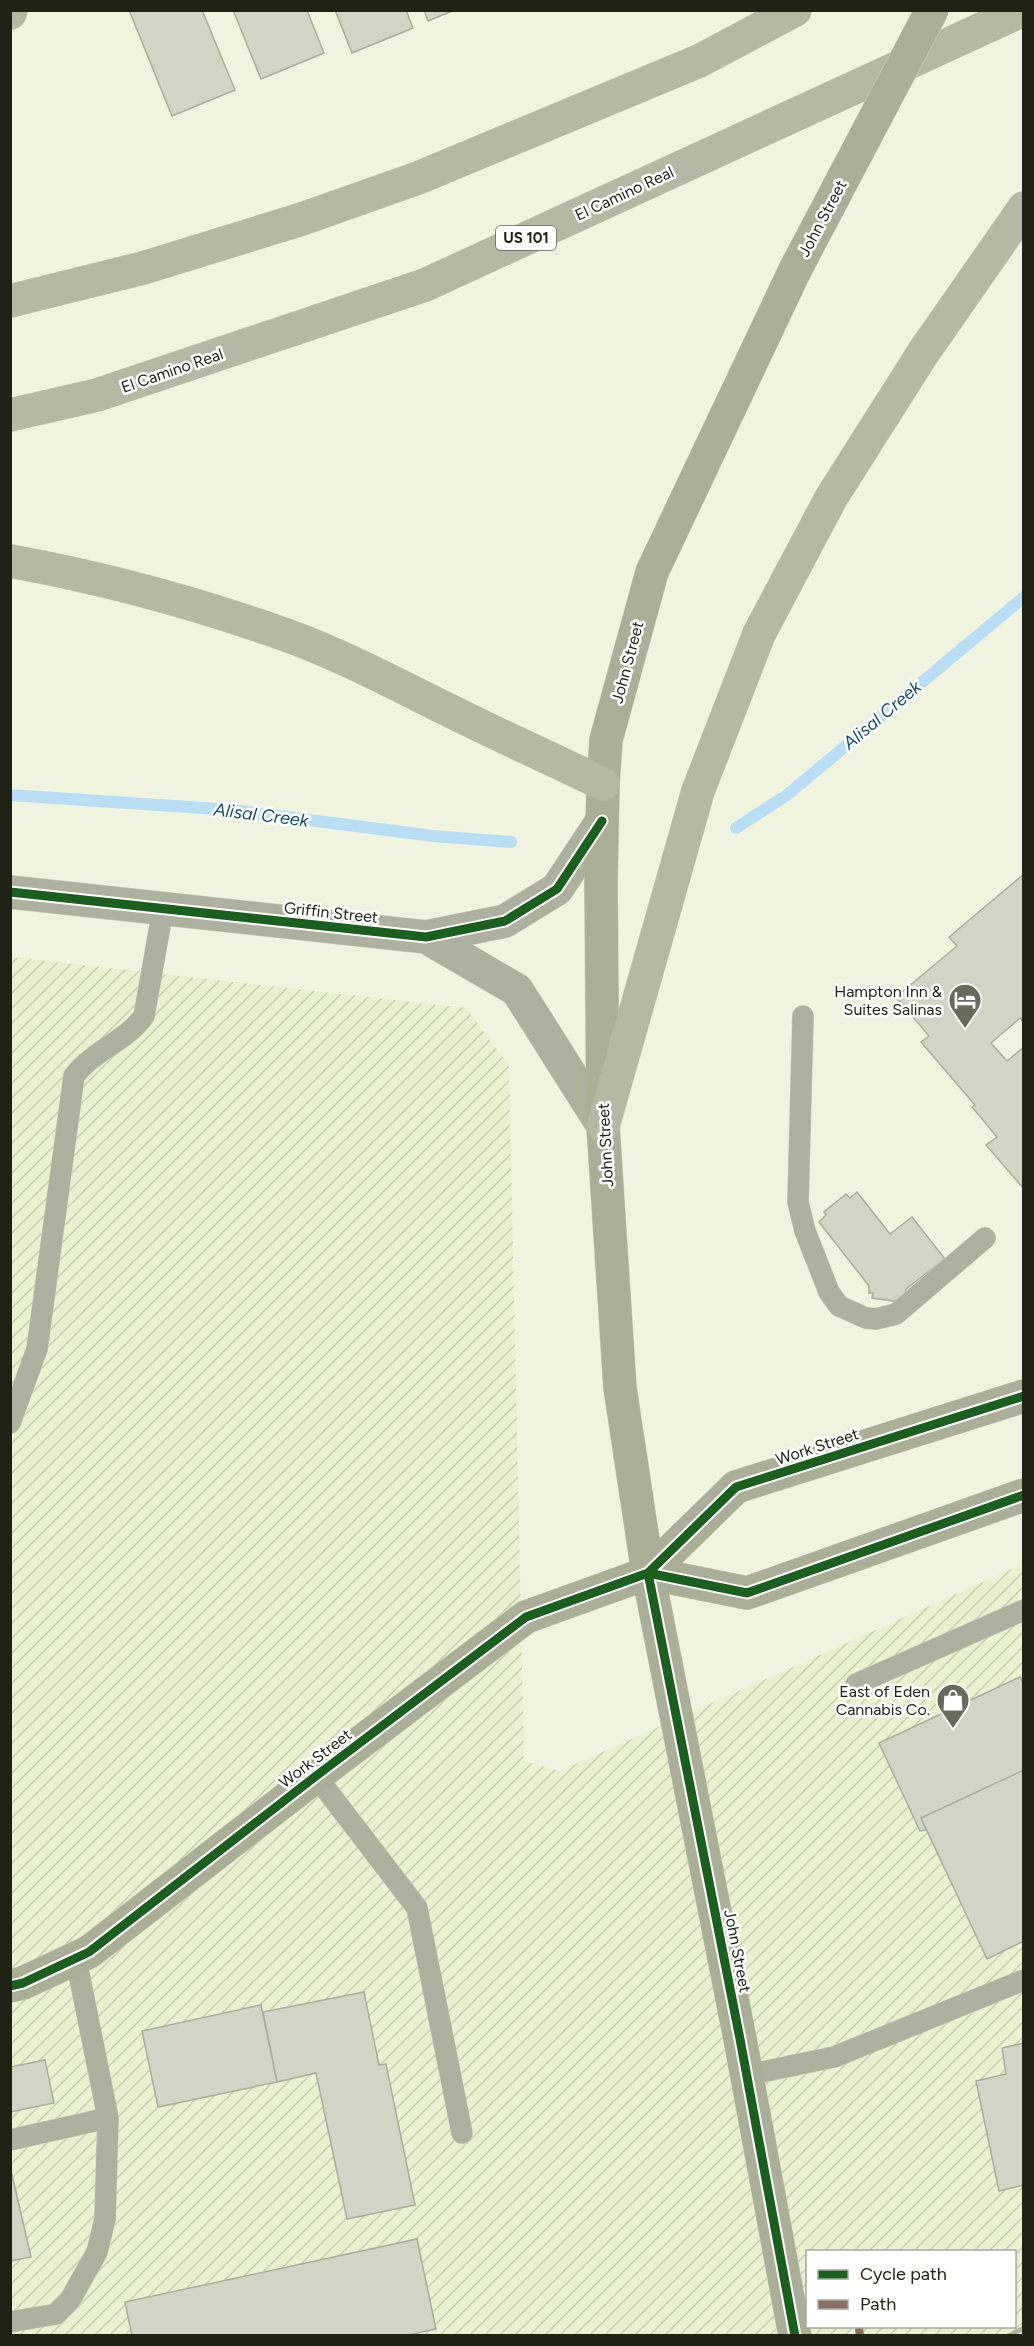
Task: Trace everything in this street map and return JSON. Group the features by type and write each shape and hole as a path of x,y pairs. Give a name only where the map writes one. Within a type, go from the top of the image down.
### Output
{"highway":[{"path":"10,302 143,268 302,219 418,178 699,62 795,10"},
{"name":"El Camino Real","path":"10,415 97,395 425,285 1023,10"},
{"path":"603,1126 698,791 759,634 831,498 923,353 1023,208"},
{"path":"10,561 67,571 166,596 288,636 406,687 472,722 603,784"}],"main road":[{"name":"John Street","path":"795,2336 747,2075 648,1573 620,1388 603,1126 603,784 606,740 652,573 795,270 932,10"},
{"name":"Work Street","path":"10,1986 23,1983 89,1952 526,1617 648,1573 736,1488 1023,1396"},
{"path":"648,1573 747,1593 1023,1495"}],"street":[{"name":"Griffin Street","path":"10,892 426,937 505,921 557,889 602,821"},
{"name":"Griffin Street","path":"426,937 517,990 603,1126"}],"lane":[{"path":"10,1423 37,1349 74,1076 86,1062 133,1030 144,1016 163,909"},
{"path":"803,1016 798,1202 805,1231 824,1282 839,1306 866,1318 876,1319 896,1314 985,1238"},
{"path":"856,1684 1023,1610"},
{"path":"316,1776 417,1908 462,2133"},
{"path":"10,2322 56,2314 70,2300 97,2252 105,2219 108,2118 76,1959"},
{"path":"747,2075 834,2057 1023,1980"},
{"path":"10,2140 108,2118"}],"shaded area":[{"path":"11,957 466,1008 509,1066 524,1761 560,1771 1023,1564 1023,2335 11,2336"}],"building":[{"path":"129,10 202,10 235,90 172,116"},
{"path":"233,10 307,10 324,53 261,79"},
{"path":"335,10 406,10 413,28 352,53"},
{"path":"424,10 455,10 428,21"},
{"name":"Hampton Inn & Suites Salinas","path":"1024,874 1024,1023 1020,1018 991,1043 1007,1061 1024,1047 1024,1189 986,1145 997,1137 972,1107 975,1105 921,1042 929,1036 896,997 957,946 949,937"},
{"path":"857,1192 890,1234 912,1217 945,1259 906,1289 905,1297 900,1297 900,1302 872,1298 873,1293 869,1293 869,1286 819,1222 826,1215 824,1212 846,1194 850,1198"},
{"path":"1020,1677 1024,1684 1024,1770 921,1818 926,1830 920,1831 879,1743"},
{"path":"1024,1770 1024,1941 987,1959 921,1818"},
{"path":"364,1992 379,2065 386,2064 415,2205 347,2219 316,2073 277,2082 263,2012"},
{"path":"261,2005 277,2082 158,2107 142,2031"},
{"path":"1024,2043 1024,2185 999,2191 976,2081 1006,2074 1002,2048"},
{"path":"45,2060 54,2103 10,2112 10,2067"},
{"path":"10,2166 31,2257 10,2261"},
{"path":"417,2239 436,2329 404,2336 132,2336 125,2302"}],"waterway":[{"name":"Alisal Creek","path":"736,828 787,795 1024,597"},
{"name":"Alisal Creek","path":"10,795 232,810 433,836 511,842"}],"railway":[{"path":"1008,2336 1024,2328"}],"marked path":[{"path":"859,2328 860,2336"}],"cycle path":[{"path":"10,892 426,937 505,921 557,889 602,821"},
{"path":"10,1986 23,1983 89,1952 526,1617 648,1573 736,1487 1024,1396"},
{"path":"648,1573 747,1593 1024,1495"},
{"path":"648,1573 740,2039 795,2336"}],"place":[{"name":"Hampton Inn & Suites Salinas","path":"965,1029"},
{"name":"East of Eden Cannabis Co.","path":"953,1729"}]}
